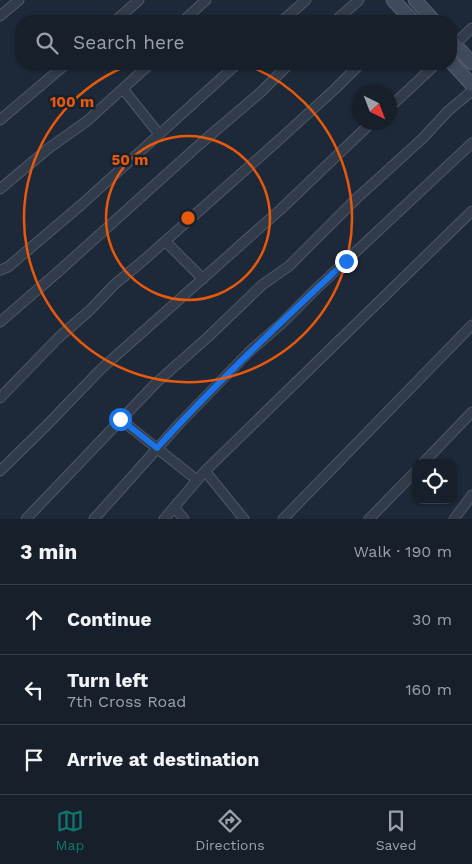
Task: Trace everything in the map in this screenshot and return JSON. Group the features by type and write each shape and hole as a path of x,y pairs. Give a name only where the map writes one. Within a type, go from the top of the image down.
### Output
{"main road":[{"path":"393,0 407,15"},
{"path":"415,0 429,15"},
{"path":"457,46 472,63"},
{"path":"457,69 472,85"}],"street":[{"path":"0,16 19,0"},
{"path":"122,15 139,0"},
{"path":"190,15 206,0"},
{"path":"289,15 306,0"},
{"path":"343,15 360,0"},
{"path":"457,39 472,28"},
{"path":"0,120 59,70"},
{"path":"0,189 49,148 87,121 144,70"},
{"path":"0,270 8,267 49,233 230,70"},
{"path":"0,322 261,92 283,70"},
{"path":"0,398 58,338 116,284 354,70"},
{"path":"397,100 430,70"},
{"path":"123,89 159,134"},
{"path":"26,519 156,383 208,337 262,285 289,266 448,111 472,92"},
{"path":"0,471 101,369 203,280 316,177 364,130"},
{"path":"94,519 157,448 250,351 472,143"},
{"path":"164,519 205,471 472,211"},
{"path":"165,241 203,280"},
{"path":"283,519 472,325"},
{"path":"427,459 472,412"},
{"path":"120,419 197,480"},
{"path":"205,471 244,519"},
{"path":"369,519 412,474"},
{"path":"454,519 472,495"},
{"path":"174,507 184,519"}],"route":[{"path":"120,419 157,448 250,351 281,324 346,261"}]}
